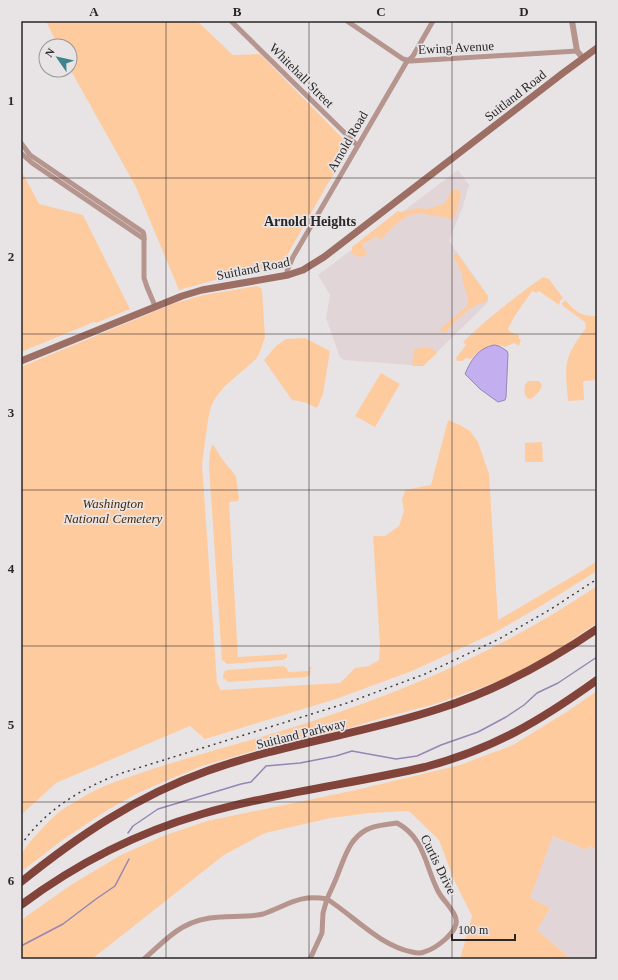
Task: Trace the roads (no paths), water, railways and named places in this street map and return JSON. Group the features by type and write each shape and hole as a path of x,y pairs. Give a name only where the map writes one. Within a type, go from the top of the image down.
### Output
{"highway":[{"name":"Suitland Parkway","path":"21,882 92,828 131,805 167,787 205,772 243,760 407,718 466,700 535,668 597,629"},
{"path":"21,905 56,880 96,857 138,837 181,820 247,803 419,768 447,761 480,749 532,724 597,680"}],"main road":[{"name":"Suitland Road","path":"21,361 154,306 182,296 202,290 288,275 303,270 324,257 597,48"}],"street":[{"name":"Whitehall Street","path":"231,21 357,145"},
{"name":"Ewing Avenue","path":"347,21 404,59 408,60 577,51"},
{"name":"Arnold Road","path":"288,275 287,271 293,257 357,145 408,60 413,56 432,21"},
{"path":"572,21 577,51 582,58"},
{"path":"21,143 30,155 143,232 144,278 154,306"},
{"path":"21,153 32,163 144,239"},
{"name":"Curtis Drive","path":"310,959 322,933 323,913 327,899 350,844 367,829 379,826 396,823 410,832 418,841 438,892 456,918 456,926 450,935 429,950 420,953 412,952 389,943 376,935 344,910 327,899"},
{"path":"144,959 180,928 193,921 208,918 262,914 299,899 327,899"}],"waterway":[{"path":"128,833 133,826 158,809 251,782 266,766 300,763 336,756 352,751 396,759 417,756 441,745 478,732 506,717 524,705 537,693 558,683 597,657"},
{"path":"21,946 63,924 115,886 129,859"}],"railway":[{"path":"21,845 31,832 53,810 79,793 107,779 347,703 425,674 499,639 551,609 597,579"}],"district":[{"name":"Arnold Heights","path":"310,221"}],"park label":[{"name":"Washington National Cemetery","path":"113,510"}]}
